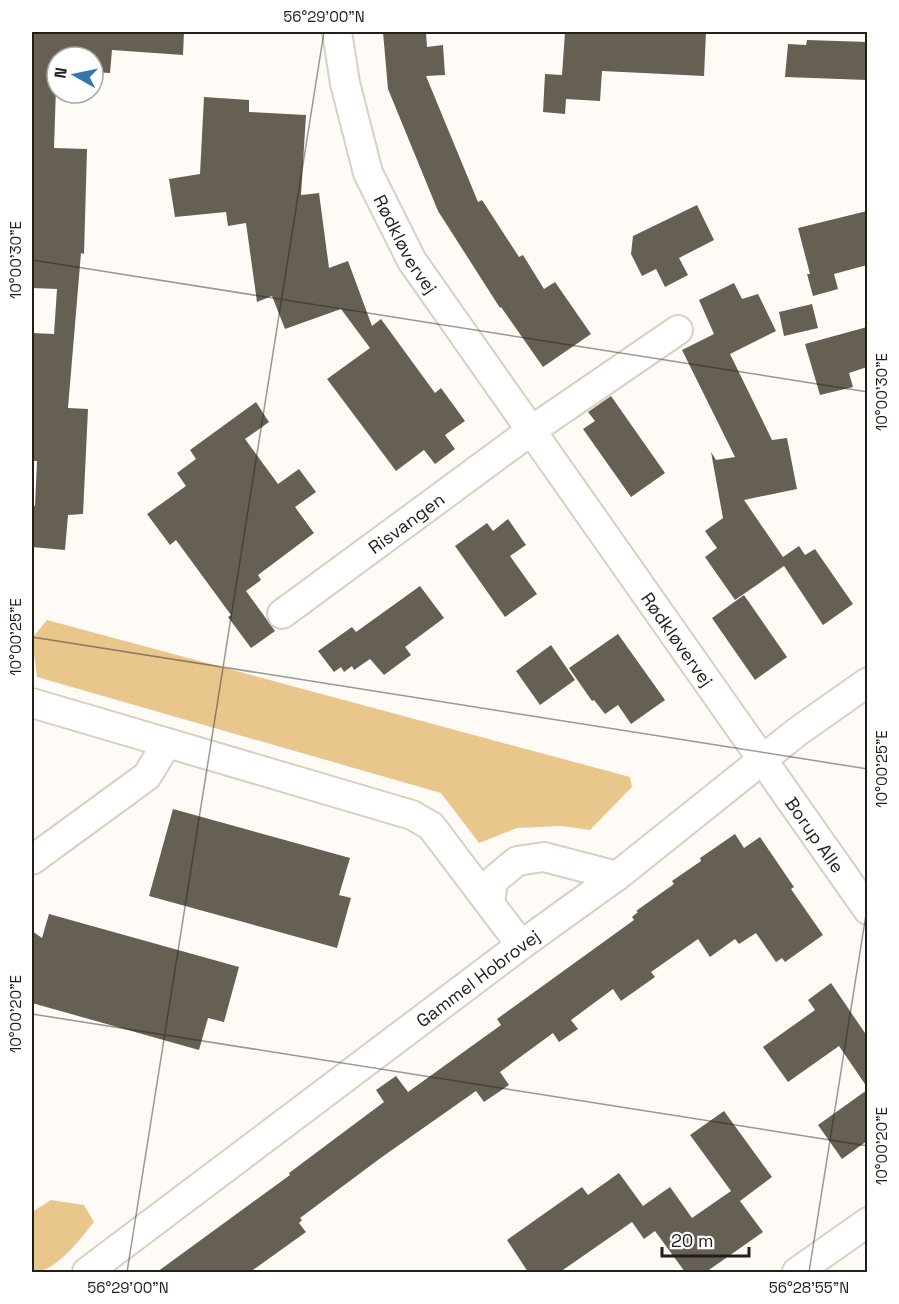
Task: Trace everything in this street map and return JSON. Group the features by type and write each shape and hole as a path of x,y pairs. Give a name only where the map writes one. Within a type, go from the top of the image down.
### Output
{"street":[{"name":"Rødkløvervej","path":"337,32 345,83 368,173 412,261 763,760"},
{"path":"532,430 678,330"},
{"name":"Risvangen","path":"282,614 532,430"},
{"name":"Gammel Hobrovej","path":"87,1272 521,945 617,876 763,760 867,682"},
{"path":"32,704 411,815 431,826 521,945"},
{"path":"32,860 147,776 167,743"},
{"name":"Borup Alle","path":"763,760 867,910"},
{"path":"490,903 493,881 517,861 544,856 617,876"},
{"path":"797,1272 867,1222"}],"shaded area":[{"path":"47,620 630,777 632,787 590,830 562,826 517,828 479,843 441,793 37,677 32,638"},
{"path":"51,1200 84,1205 94,1222 67,1254 50,1267 32,1272 32,1212"}],"building":[{"path":"32,32 184,32 183,55 112,50 110,73 105,73 105,45 45,45 45,105 55,105 54,148 87,149 84,254 81,253 68,408 88,409 83,514 68,515 65,550 32,547 32,506 35,506 37,461 32,461 32,333 54,334 57,289 32,288"},
{"path":"383,32 426,32 427,47 443,45 445,75 426,76 478,202 482,200 519,257 523,255 544,289 555,282 591,334 543,367 500,308 438,211 388,89"},
{"path":"565,32 706,32 704,76 602,71 600,101 566,99 565,114 543,112 545,74 562,75"},
{"path":"807,40 867,42 867,80 785,77 788,44 806,45"},
{"path":"204,97 249,100 249,112 306,115 301,195 319,193 329,268 348,261 372,326 381,319 435,393 441,388 465,421 445,435 455,449 435,464 424,450 396,471 327,379 370,348 341,309 285,329 272,296 257,302 246,223 228,226 226,212 175,217 169,179 200,174"},
{"path":"697,205 714,240 679,258 688,275 665,287 656,269 642,276 631,254 633,236"},
{"path":"867,211 867,265 834,274 838,289 813,296 807,274 810,274 798,228"},
{"path":"734,283 742,299 758,294 776,331 730,354 772,440 787,438 797,489 744,500 783,557 799,546 805,555 815,549 853,604 823,625 784,566 735,600 705,557 717,548 705,531 723,518 711,452 716,460 735,457 682,350 714,334 699,300"},
{"path":"812,304 818,328 784,336 779,312"},
{"path":"867,327 867,367 849,373 853,387 820,395 805,344"},
{"path":"611,396 665,473 631,497 583,429 595,421 588,412"},
{"path":"256,402 269,422 245,439 278,484 299,469 316,492 295,507 314,533 258,575 261,580 246,591 275,631 251,648 228,617 231,615 176,540 170,545 147,514 186,486 177,473 196,459 190,450"},
{"path":"508,519 526,545 510,556 537,594 505,617 455,546 487,523 493,531"},
{"path":"420,586 444,618 405,647 411,655 384,675 370,659 354,670 352,666 344,672 341,667 334,672 318,651 352,627 356,632"},
{"path":"744,595 787,657 755,680 712,618"},
{"path":"618,634 665,700 631,724 618,705 605,714 594,700 592,701 569,668"},
{"path":"551,645 575,680 540,705 516,671"},
{"path":"173,809 350,858 339,895 351,898 337,948 149,896"},
{"path":"735,834 744,848 760,837 794,887 791,889 823,935 785,962 782,958 776,962 756,933 739,944 735,939 710,957 698,939 651,972 655,977 621,1001 613,989 571,1020 578,1029 559,1042 553,1033 500,1072 509,1085 484,1102 476,1091 382,1157 300,1218 302,1220 299,1223 306,1232 250,1272 157,1272 290,1175 289,1173 384,1102 376,1090 396,1076 408,1092 501,1025 497,1019 634,920 632,917 638,912 636,911 674,884 672,881 701,861 700,858"},
{"path":"49,914 239,967 224,1022 208,1018 199,1050 32,1003 32,931 42,938"},
{"path":"831,983 867,1036 867,1087 839,1046 788,1082 763,1047 815,1010 808,1000"},
{"path":"867,1090 867,1141 842,1159 818,1125"},
{"path":"724,1111 772,1177 740,1201 763,1232 706,1272 685,1272 655,1231 644,1239 632,1222 560,1272 528,1272 507,1240 582,1187 588,1195 619,1173 643,1206 670,1187 692,1218 731,1191 690,1135"}]}
